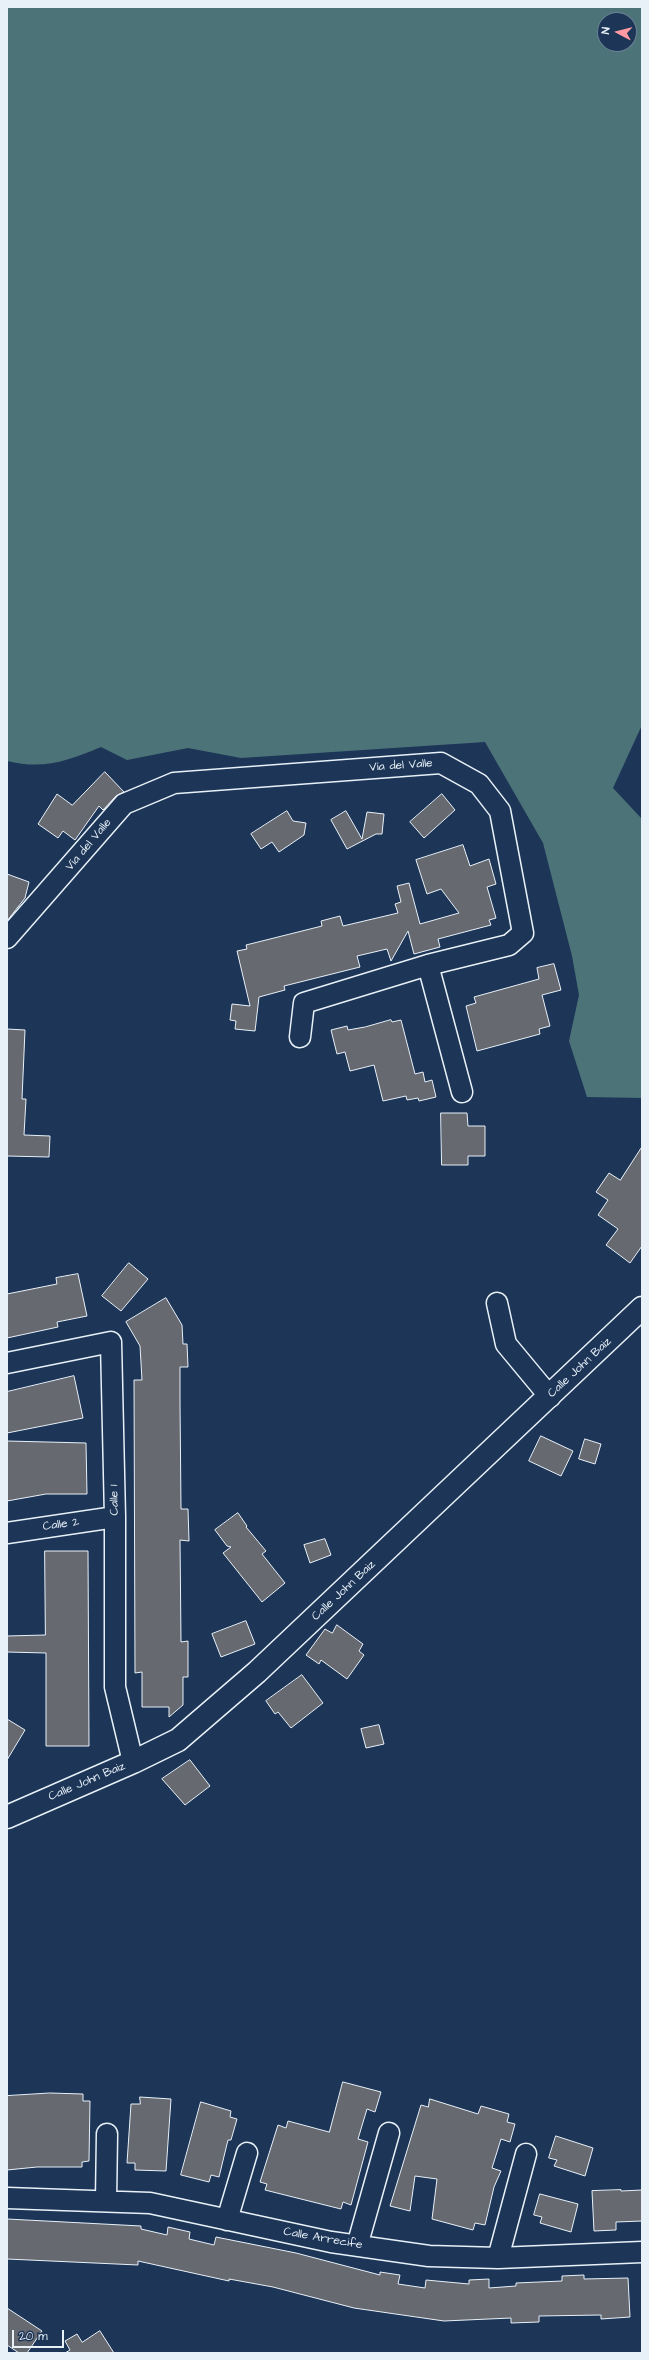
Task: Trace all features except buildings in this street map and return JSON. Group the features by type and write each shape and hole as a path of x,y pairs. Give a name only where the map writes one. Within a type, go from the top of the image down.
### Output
{"street":[{"name":"Vía del Valle","path":"7,938 124,804 174,783 441,763 479,784 500,810 523,933 509,945 428,965 304,1003 300,1037"},
{"path":"428,965 462,1092"},
{"path":"497,1303 506,1344 550,1397"},
{"name":"Calle John Baiz","path":"7,1817 133,1762 178,1740 257,1672 550,1397 642,1308"},
{"name":"Calle 1","path":"7,1363 111,1342 115,1518 115,1687 133,1762"},
{"name":"Calle 2","path":"7,1534 115,1518"},
{"path":"357,2246 389,2133"},
{"path":"106,2201 107,2134"},
{"path":"227,2220 247,2153"},
{"path":"498,2258 526,2154"},
{"name":"Calle Arrecife","path":"7,2198 150,2203 331,2242 429,2256 498,2258 642,2252"}],"green space":[{"path":"7,7 642,7 642,725 613,788 642,819 642,1098 587,1097 569,1041 579,995 572,956 543,843 485,742 241,758 188,748 127,760 101,747 55,763 33,765 7,761"}]}
